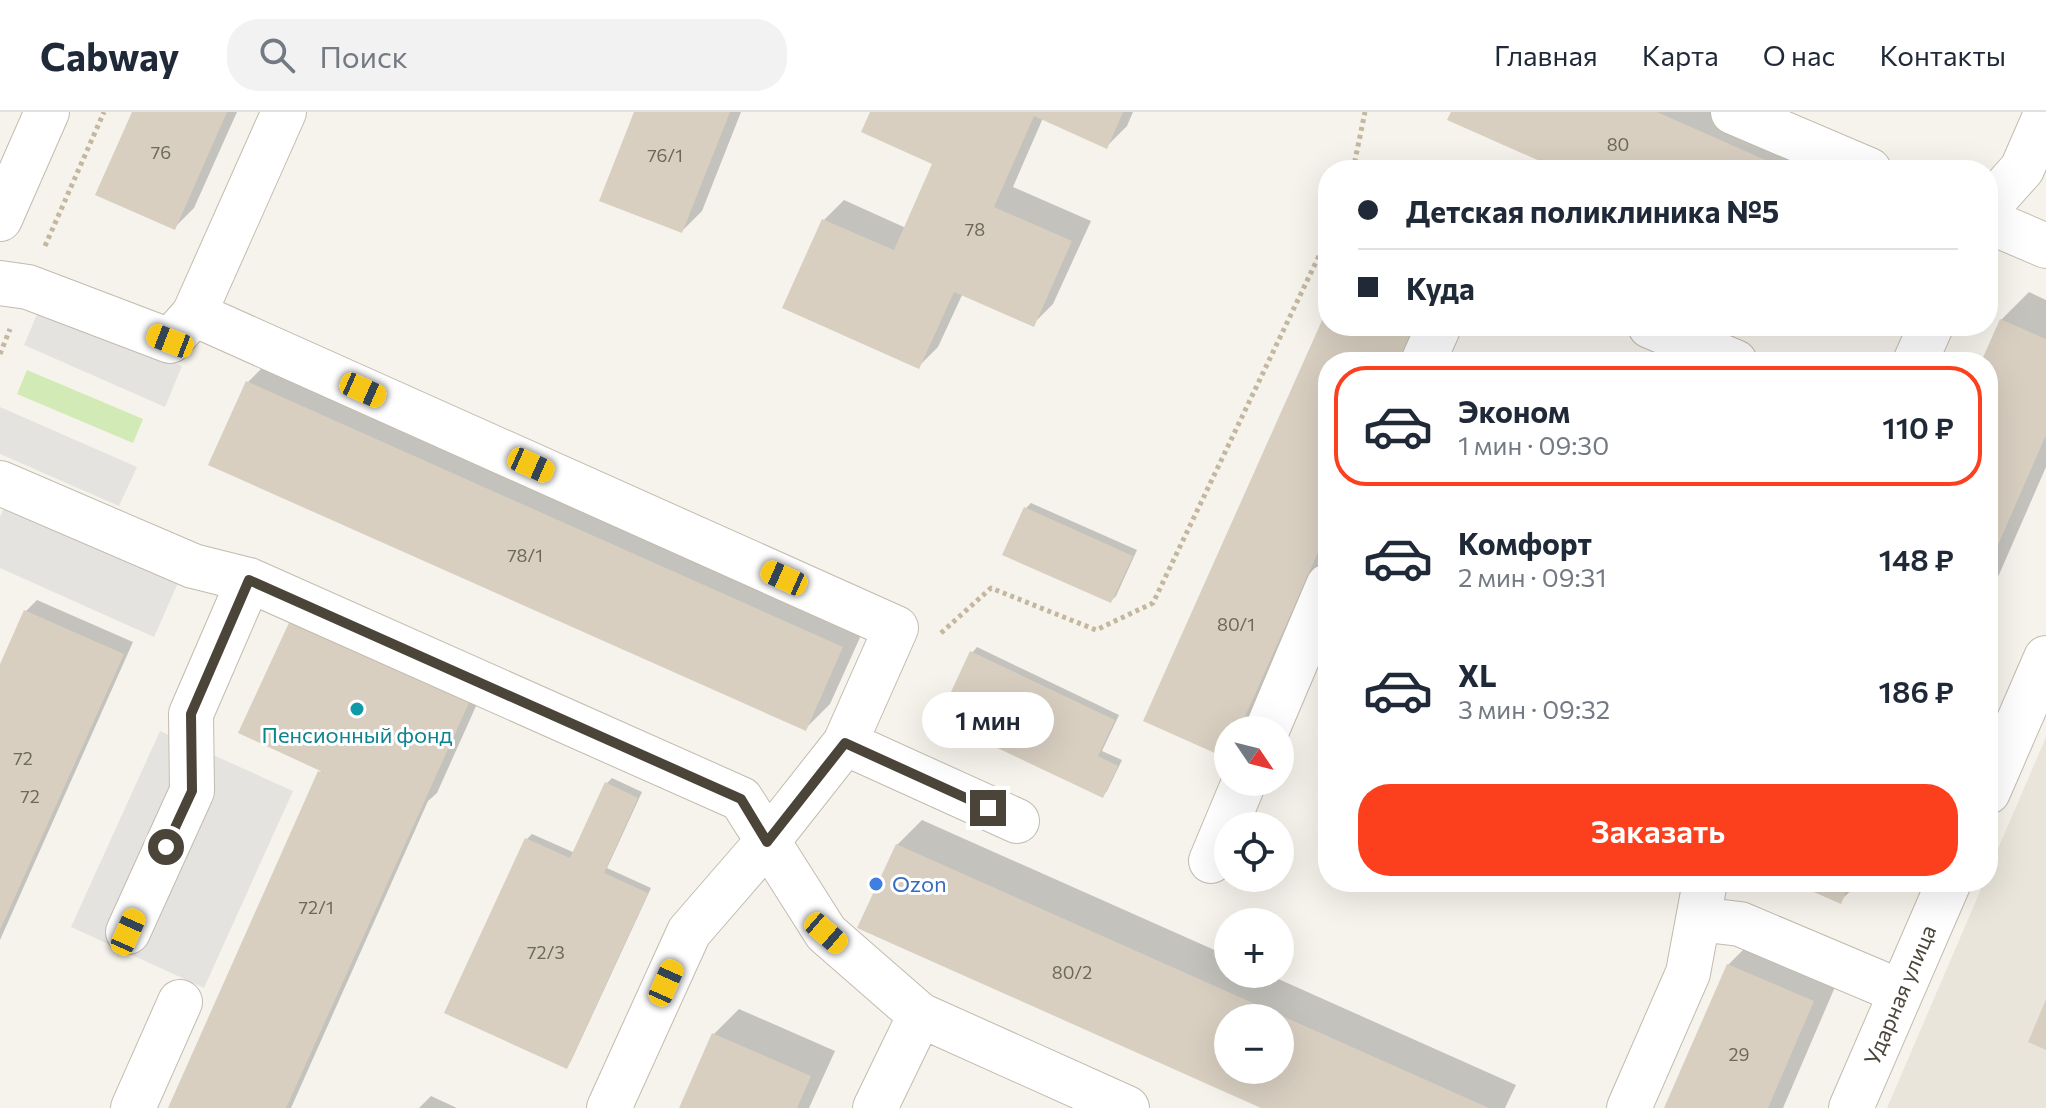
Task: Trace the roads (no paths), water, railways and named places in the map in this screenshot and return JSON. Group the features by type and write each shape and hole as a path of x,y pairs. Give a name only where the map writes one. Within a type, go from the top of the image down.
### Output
{"street":[{"path":"0,219 47,112"},
{"path":"14,285 170,341 194,314 284,112"},
{"path":"1733,112 1846,160"},
{"path":"1998,196 2022,169 2046,114"},
{"path":"1998,225 2046,246"},
{"path":"194,314 896,628 845,743 767,842 689,932 609,1108"},
{"path":"1674,336 1711,352"},
{"path":"1,487 193,566 249,580 741,799 826,933 920,1015 1127,1108"},
{"path":"128,932 192,791 191,714 249,580"},
{"path":"1273,716 1318,610"},
{"path":"1998,769 2046,658"},
{"path":"845,743 1017,821"},
{"path":"1211,861 1238,796"},
{"name":"Ударная улица","path":"1851,1108 1945,892"},
{"path":"1629,1108 1688,973 1701,901 1740,924 1901,992"},
{"path":"133,1108 180,1002"},
{"path":"875,1108 920,1015"}],"place":[{"name":"Пенсионный фонд","path":"357,709"},
{"name":"Ozon","path":"876,884"}]}
